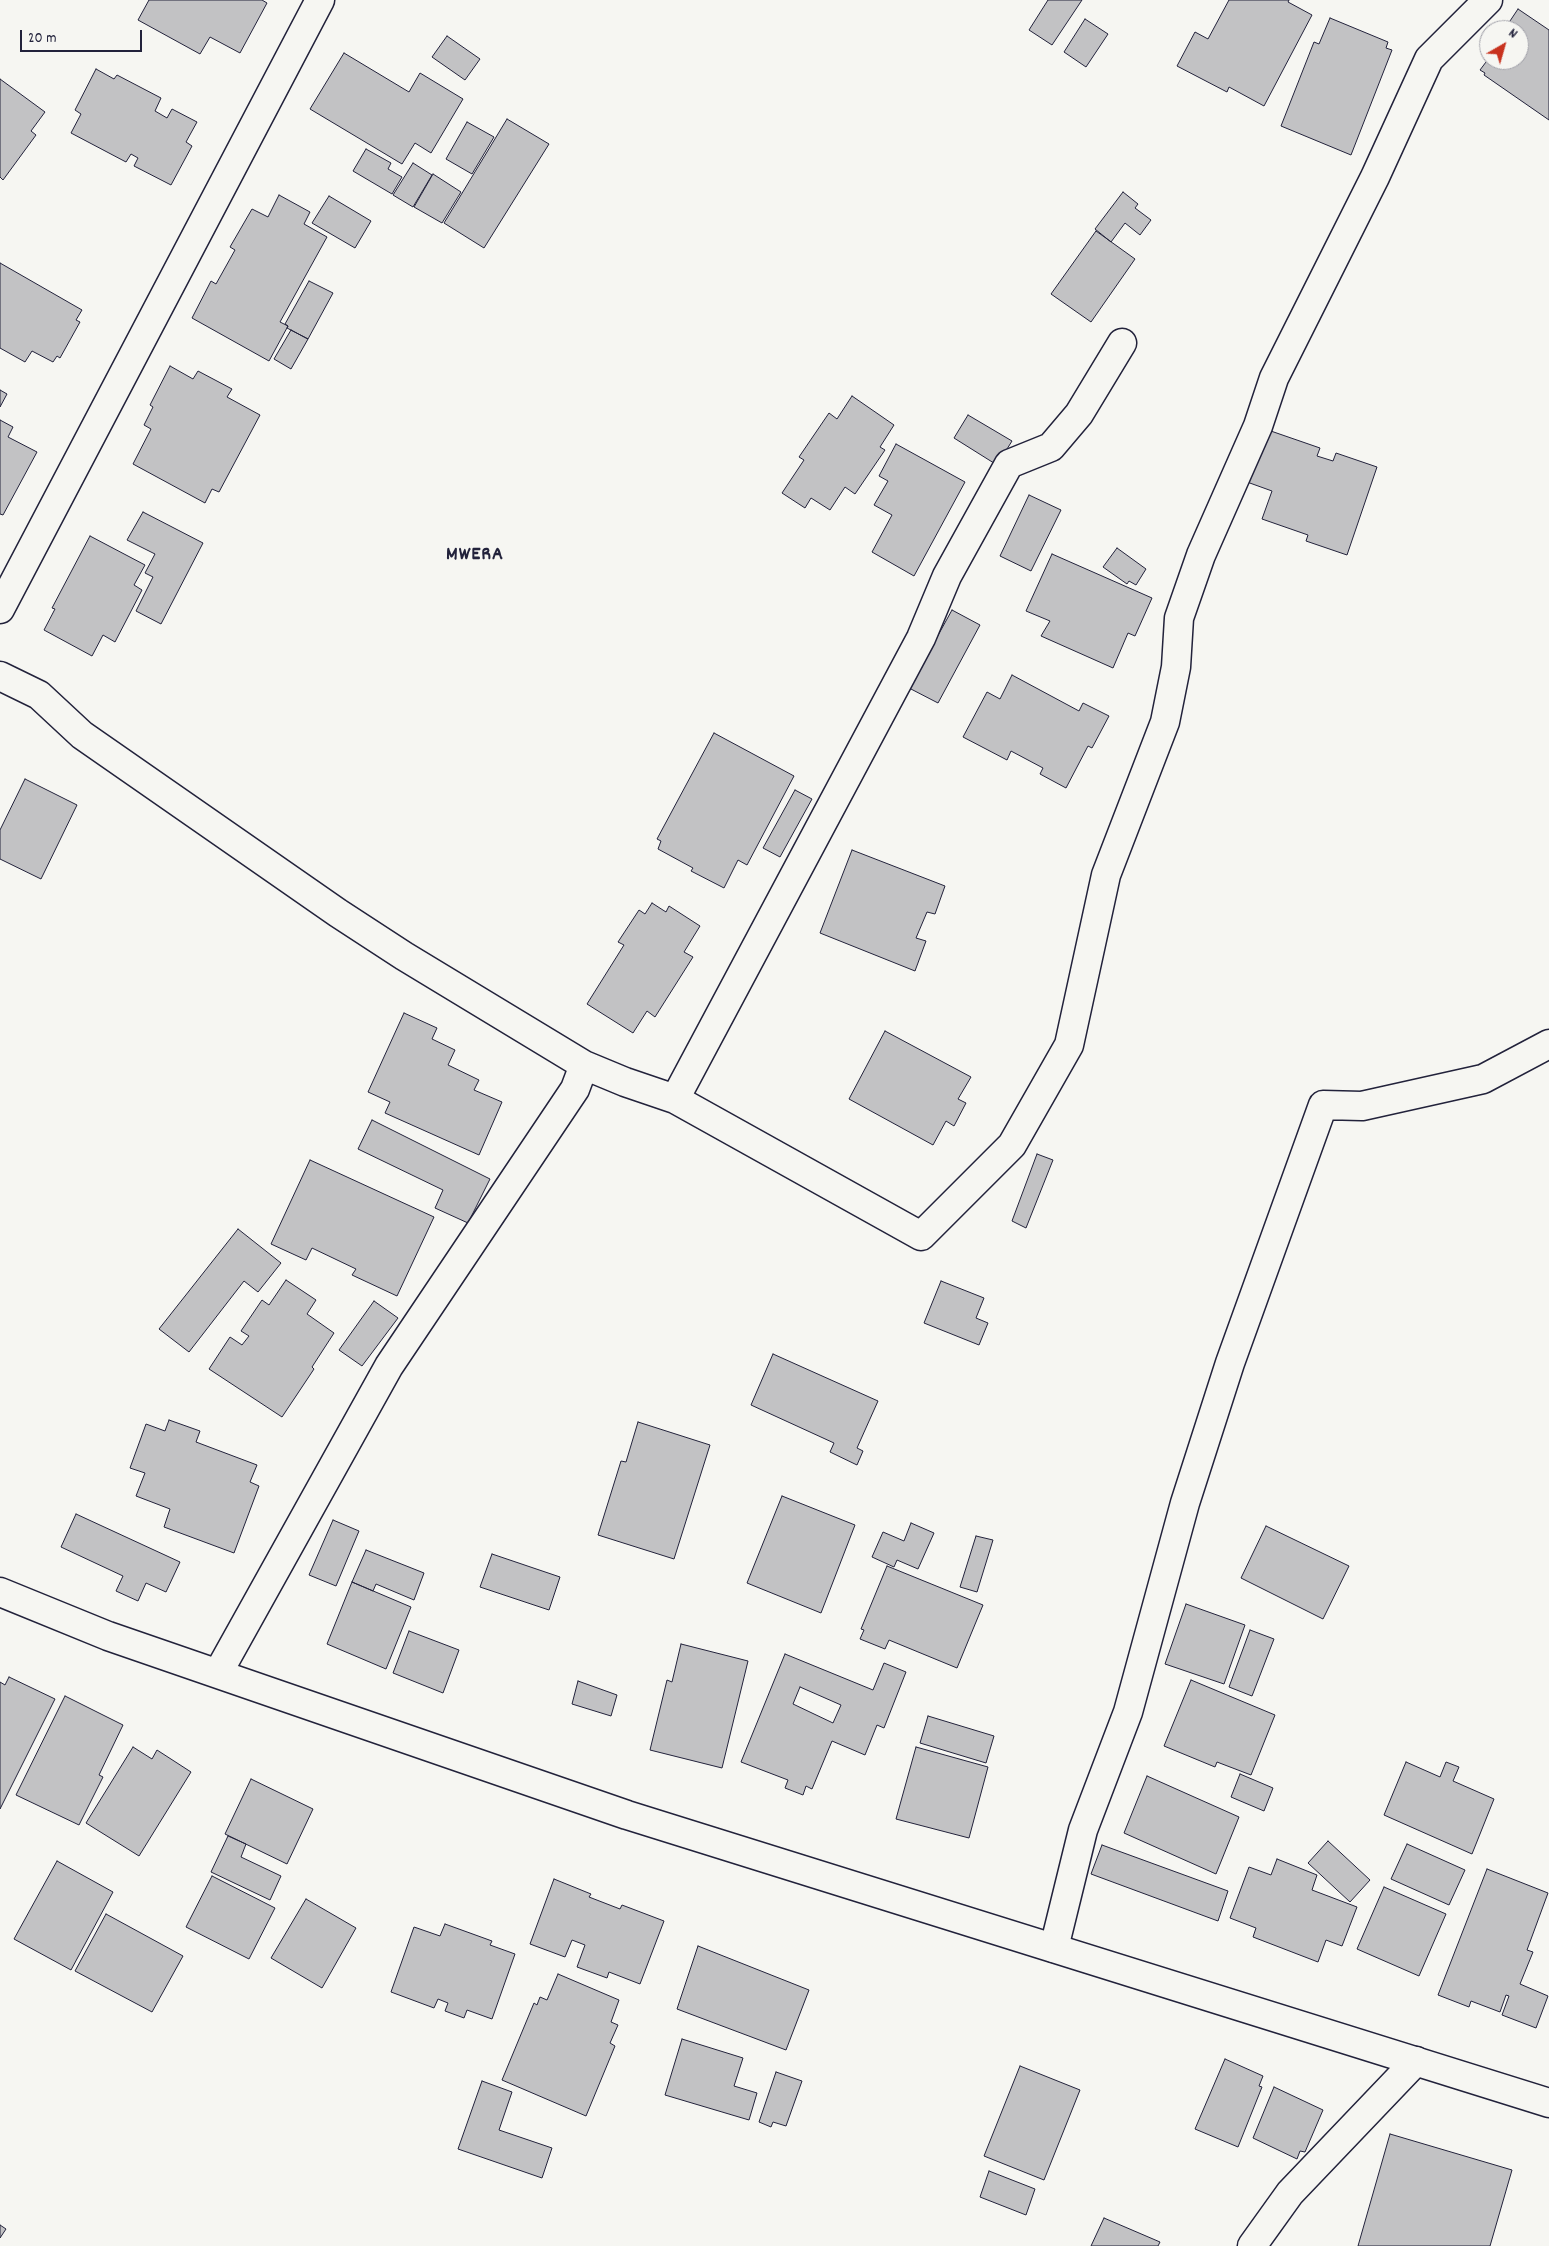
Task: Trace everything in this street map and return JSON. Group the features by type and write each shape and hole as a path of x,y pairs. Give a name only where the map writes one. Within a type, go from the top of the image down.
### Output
{"street":[{"path":"0,609 320,0"},
{"path":"0,676 39,695 82,735 338,913 404,956 584,1065 625,1082 675,1099 921,1236 1012,1145 1069,1045 1106,875 1165,722 1176,667 1179,618 1201,555 1258,426 1274,378 1375,177 1429,59 1488,0"},
{"path":"675,1099 921,638 947,576 1009,464 1051,447 1079,414 1122,343"},
{"path":"1054,1948 1083,1830 1128,1712 1185,1503 1230,1363 1323,1105 1362,1106 1483,1079 1549,1044"},
{"path":"218,1673 389,1366 575,1089 584,1065"},
{"path":"0,1592 108,1636 627,1815 1549,2103"},
{"path":"1252,2246 1290,2193 1416,2061"}],"building":[{"path":"149,0 262,0 267,3 240,53 210,37 200,54 138,20"},
{"path":"1048,0 1082,0 1052,45 1029,30"},
{"path":"1229,0 1289,0 1288,2 1312,15 1264,106 1229,87 1227,92 1177,66 1195,32 1208,39"},
{"path":"1518,9 1549,30 1549,120 1484,75 1485,73 1480,70 1529,70 1529,20 1511,20"},
{"path":"1330,18 1388,42 1386,48 1392,50 1351,155 1281,126 1314,42 1319,44"},
{"path":"1085,19 1108,34 1086,67 1064,52"},
{"path":"447,36 480,59 465,80 432,57"},
{"path":"344,53 409,92 420,73 463,99 431,153 415,143 402,164 310,109"},
{"path":"96,69 114,79 117,75 161,98 155,111 167,118 172,109 197,122 186,142 192,146 171,185 134,166 138,158 131,154 126,162 71,133 81,114 75,110"},
{"path":"0,79 45,112 31,131 36,135 3,180 0,177"},
{"path":"507,119 549,144 484,248 444,223"},
{"path":"467,122 494,137 472,174 446,159"},
{"path":"366,149 391,163 388,169 402,177 392,194 353,171"},
{"path":"413,163 432,175 413,207 393,195"},
{"path":"433,174 461,192 442,223 414,207"},
{"path":"1123,192 1138,204 1135,208 1151,220 1140,235 1125,223 1111,242 1095,229"},
{"path":"279,195 310,212 304,224 327,237 280,322 288,326 269,361 192,318 211,281 216,284 235,250 230,247 252,209 268,217"},
{"path":"329,196 371,221 355,248 312,223"},
{"path":"1096,231 1135,259 1091,322 1051,294"},
{"path":"0,263 82,310 76,320 80,322 60,358 57,356 53,362 32,351 25,362 0,348"},
{"path":"309,281 333,293 308,339 287,328 288,326 285,324"},
{"path":"291,330 308,339 291,369 274,359"},
{"path":"170,366 193,379 198,371 232,389 227,397 260,415 219,492 212,489 205,503 133,464 151,429 144,425 153,407 150,405"},
{"path":"0,390 7,394 0,407"},
{"path":"852,396 894,425 880,447 885,450 855,494 845,487 830,510 811,498 805,508 782,493 804,460 799,457 829,413 837,419"},
{"path":"968,415 1012,441 997,465 954,438"},
{"path":"0,420 13,427 8,437 37,452 3,515 0,514"},
{"path":"1265,429 1320,448 1317,456 1333,461 1336,453 1377,467 1347,555 1306,541 1308,535 1262,519 1272,491 1247,482"},
{"path":"896,444 965,482 914,576 872,552 892,515 874,505 888,481 879,476"},
{"path":"1029,495 1061,510 1031,571 1000,556"},
{"path":"143,512 203,543 161,624 136,611 153,577 145,573 155,554 127,540"},
{"path":"90,536 145,565 134,585 142,590 115,642 103,635 92,656 44,630 55,609 52,608"},
{"path":"1117,548 1146,569 1136,585 1129,581 1127,584 1103,567"},
{"path":"1052,554 1152,598 1135,636 1128,633 1113,668 1041,636 1050,621 1026,611"},
{"path":"952,610 980,625 938,703 909,688"},
{"path":"1012,675 1079,711 1083,703 1109,716 1092,748 1088,746 1066,788 1040,774 1043,768 1011,751 1007,760 963,737 987,692 1000,699"},
{"path":"714,733 794,776 747,865 738,860 724,888 691,871 693,868 658,849 661,841 657,839"},
{"path":"25,779 77,805 41,879 0,859 0,830"},
{"path":"795,790 812,799 780,857 763,848"},
{"path":"852,850 945,886 935,914 927,912 916,938 926,941 915,971 820,933"},
{"path":"652,903 666,912 669,906 700,926 684,952 693,957 655,1017 647,1011 633,1033 587,1004 624,945 618,942 639,910 645,914"},
{"path":"404,1013 437,1028 432,1039 455,1050 448,1065 479,1080 474,1090 502,1102 479,1155 385,1113 390,1102 368,1092"},
{"path":"885,1031 971,1077 958,1099 966,1103 954,1126 946,1121 933,1145 849,1099"},
{"path":"372,1120 490,1179 468,1223 435,1208 443,1190 358,1149"},
{"path":"1037,1154 1053,1160 1026,1228 1012,1221"},
{"path":"310,1160 434,1217 397,1296 352,1275 356,1269 312,1248 306,1260 271,1244"},
{"path":"238,1229 281,1263 258,1292 244,1281 189,1352 159,1329"},
{"path":"286,1280 316,1300 307,1314 334,1333 312,1367 314,1369 282,1417 209,1369 230,1337 242,1345 249,1336 241,1331 262,1300 269,1305"},
{"path":"941,1281 984,1298 976,1318 988,1323 979,1345 924,1323"},
{"path":"374,1301 398,1318 362,1366 339,1350"},
{"path":"773,1354 878,1401 857,1448 863,1451 857,1465 830,1452 834,1443 751,1405"},
{"path":"169,1420 200,1431 196,1442 257,1465 250,1482 259,1486 234,1553 164,1527 170,1509 136,1496 145,1473 130,1468 146,1424 165,1431"},
{"path":"638,1422 710,1445 674,1559 598,1535 621,1461 626,1462"},
{"path":"782,1496 855,1525 821,1613 747,1583"},
{"path":"76,1514 180,1562 166,1592 146,1583 138,1601 116,1591 123,1576 61,1547"},
{"path":"333,1520 359,1531 336,1586 309,1575"},
{"path":"911,1523 934,1533 918,1569 897,1560 894,1567 872,1557 883,1532 904,1541"},
{"path":"1266,1526 1349,1566 1323,1619 1241,1578"},
{"path":"976,1536 993,1540 977,1592 960,1587"},
{"path":"366,1550 424,1573 414,1600 376,1584 373,1591 352,1582"},
{"path":"492,1554 560,1577 549,1610 480,1587"},
{"path":"887,1566 983,1605 957,1668 889,1640 885,1649 860,1639 864,1630 861,1629"},
{"path":"352,1582 411,1607 386,1669 327,1644"},
{"path":"1186,1604 1245,1625 1224,1684 1165,1664"},
{"path":"1250,1630 1274,1639 1252,1696 1229,1687"},
{"path":"409,1631 459,1650 443,1693 393,1673"},
{"path":"681,1644 748,1661 722,1768 650,1750 667,1680 672,1682"},
{"path":"785,1654 873,1690 884,1663 906,1672 884,1728 877,1725 865,1755 832,1741 812,1789 806,1786 803,1795 785,1788 788,1780 741,1762","holes":["800,1687 841,1705 833,1723 793,1704"]},
{"path":"9,1677 55,1699 0,1809 0,1682 5,1685"},
{"path":"1191,1680 1275,1715 1251,1775 1217,1762 1215,1767 1164,1746"},
{"path":"578,1681 617,1695 611,1716 572,1704"},
{"path":"65,1696 123,1725 99,1775 103,1777 79,1825 16,1795"},
{"path":"928,1716 994,1736 986,1763 920,1743"},
{"path":"133,1747 152,1759 157,1750 191,1772 139,1856 86,1823"},
{"path":"916,1747 988,1767 969,1838 896,1819"},
{"path":"1406,1762 1440,1777 1446,1762 1459,1767 1453,1781 1494,1799 1472,1854 1384,1815"},
{"path":"1240,1774 1273,1788 1264,1811 1231,1797"},
{"path":"1147,1776 1239,1817 1216,1874 1124,1833"},
{"path":"251,1779 313,1809 287,1864 225,1834"},
{"path":"228,1836 246,1844 241,1857 281,1876 270,1900 211,1872"},
{"path":"1328,1841 1370,1880 1350,1902 1308,1863"},
{"path":"1407,1844 1465,1870 1449,1905 1391,1879"},
{"path":"1102,1845 1228,1891 1218,1921 1091,1874"},
{"path":"1277,1859 1317,1875 1312,1890 1357,1907 1342,1946 1326,1940 1318,1962 1253,1937 1256,1928 1230,1918 1249,1867 1271,1875"},
{"path":"57,1861 113,1892 71,1970 14,1939"},
{"path":"1487,1869 1548,1893 1527,1950 1533,1952 1520,1984 1548,1996 1536,2028 1502,2015 1509,1996 1506,1995 1500,2012 1471,2001 1469,2007 1438,1995"},
{"path":"212,1876 275,1908 249,1959 186,1927"},
{"path":"554,1879 591,1894 589,1897 620,1909 622,1905 664,1921 640,1984 609,1972 607,1978 577,1967 585,1945 572,1940 565,1957 530,1944"},
{"path":"1384,1887 1446,1914 1419,1976 1357,1949"},
{"path":"306,1899 356,1928 322,1988 271,1958"},
{"path":"106,1914 183,1956 152,2012 75,1971"},
{"path":"445,1924 492,1941 490,1945 515,1954 492,2019 467,2010 464,2018 445,2011 448,2003 438,1999 434,2008 391,1992 414,1927 440,1936"},
{"path":"698,1946 809,1990 786,2050 677,2009"},
{"path":"558,1974 619,2000 611,2022 618,2025 610,2043 615,2046 586,2116 502,2080 534,2003 537,2005 540,1997 547,2000"},
{"path":"682,2039 743,2058 734,2086 757,2093 749,2120 665,2095"},
{"path":"1225,2059 1263,2076 1259,2086 1262,2087 1238,2147 1195,2129"},
{"path":"1020,2066 1080,2090 1044,2180 984,2156"},
{"path":"776,2072 802,2081 786,2126 773,2122 771,2127 759,2122"},
{"path":"482,2081 512,2092 499,2130 552,2148 542,2178 458,2149"},
{"path":"1274,2087 1323,2110 1305,2152 1300,2151 1297,2159 1253,2138"},
{"path":"1390,2134 1512,2170 1490,2246 1358,2246"},
{"path":"989,2171 1035,2189 1026,2215 980,2197"},
{"path":"1104,2218 1160,2242 1158,2246 1091,2246"},
{"path":"0,2225 6,2229 0,2238"}],"district":[{"name":"MWERA","path":"475,556"}]}
